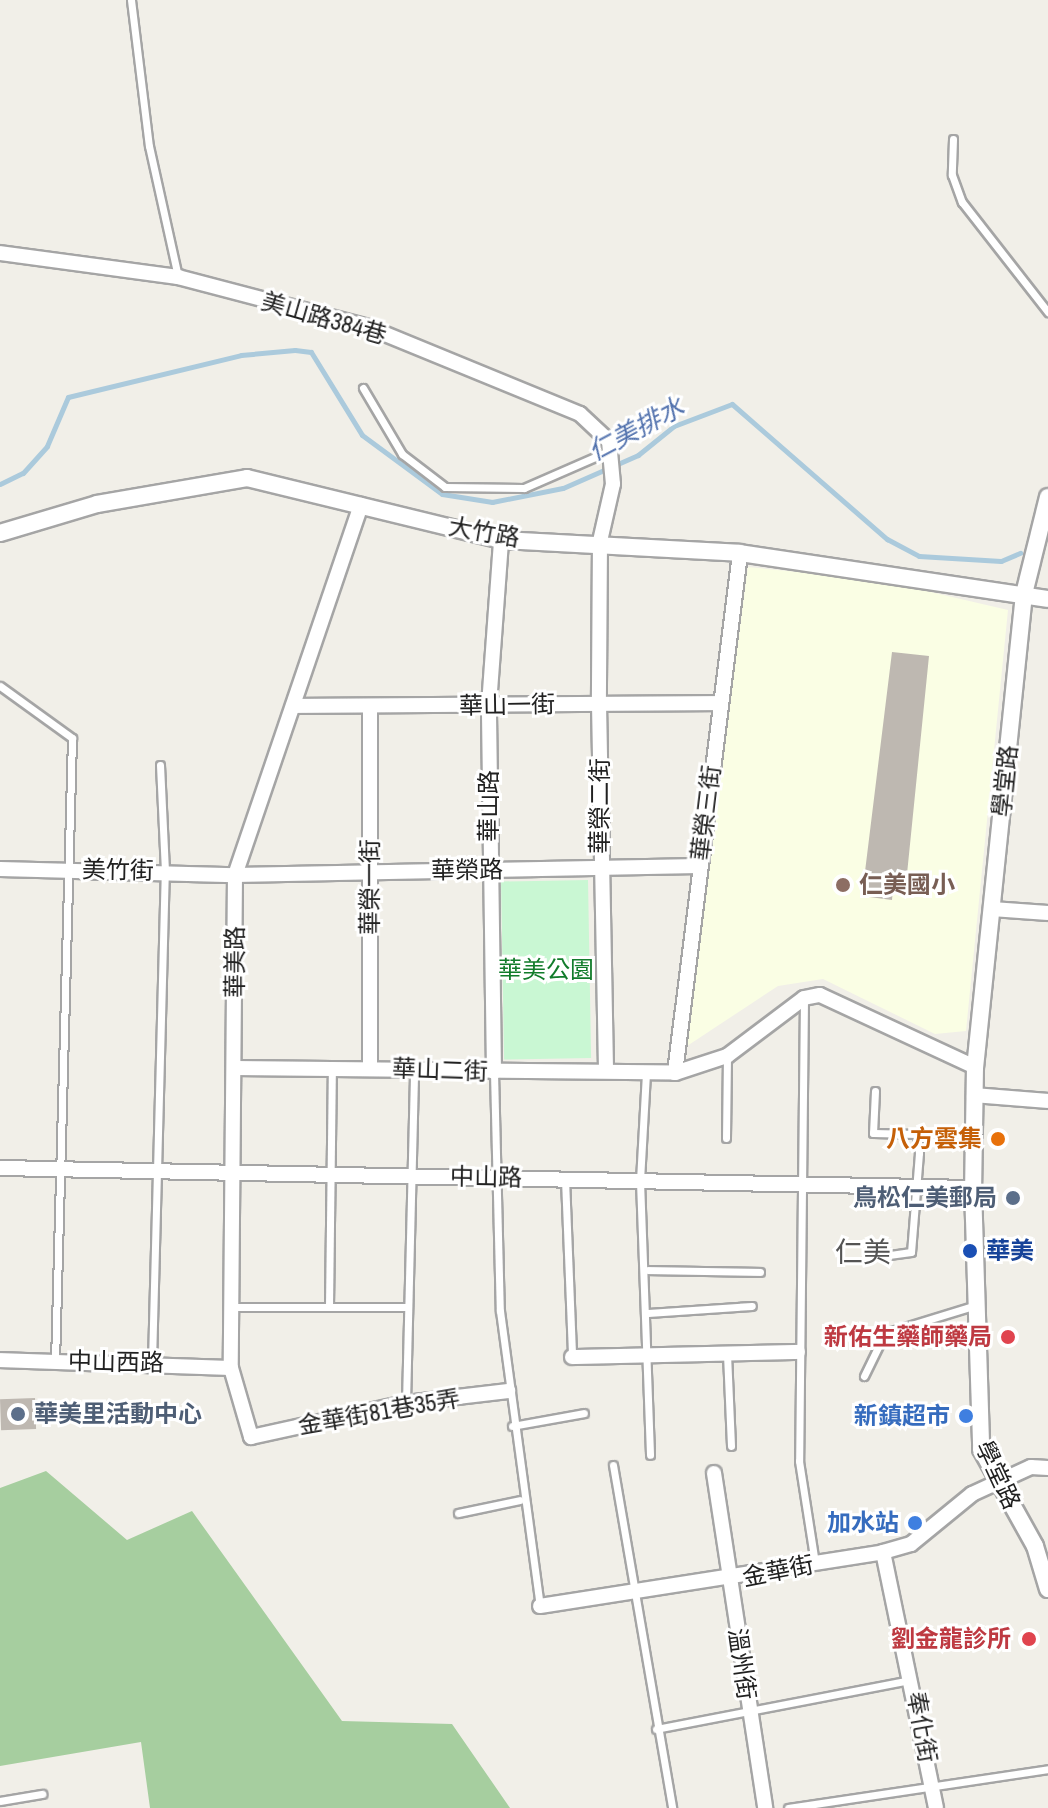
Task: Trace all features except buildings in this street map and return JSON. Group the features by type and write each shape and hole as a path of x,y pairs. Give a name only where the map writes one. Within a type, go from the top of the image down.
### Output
{"street":[{"name":"美山路384巷","path":"0,253 178,277 368,327 580,414 613,454"},
{"name":"華榮二街","path":"606,1071 600,868 600,541 613,484 613,454"},
{"name":"大竹路","path":"0,533 218,479 275,483 501,540 600,541 740,553 1048,599"},
{"name":"學堂路","path":"1047,1582 1035,1546 996,1482 976,1416 973,1188 975,1067 1024,594 1048,497"},
{"name":"華美路","path":"251,1437 231,1368 235,875 361,505"},
{"name":"華山路","path":"494,1072 489,705 501,540"},
{"name":"華榮三街","path":"675,1073 740,553"},
{"name":"華山一街","path":"293,706 720,703"},
{"name":"華榮一街","path":"370,707 370,1067"},
{"name":"華榮路","path":"235,875 699,866"},
{"name":"美竹街","path":"0,869 235,875"},
{"path":"992,909 1048,913"},
{"path":"675,1073 727,1056 804,998 851,1007 896,1036 975,1067"},
{"name":"華山二街","path":"234,1068 370,1067 494,1072 675,1073"},
{"path":"974,1095 1048,1101"},
{"name":"中山路","path":"0,1168 973,1188"},
{"path":"572,1357 798,1352"},
{"name":"中山西路","path":"0,1360 152,1362 231,1368"},
{"name":"金華街81巷35弄","path":"251,1437 406,1403 508,1391"},
{"path":"996,1482 1048,1468"},
{"name":"溫州街","path":"714,1473 765,1808"},
{"name":"金華街","path":"540,1606 730,1580 883,1552 911,1544 996,1482"},
{"name":"奉化街","path":"883,1552 913,1680 936,1808"}],"lane":[{"path":"131,0 149,146 178,277"},
{"path":"953,139 952,175 962,202 1048,312"},
{"path":"363,388 402,454 445,487 524,488 613,454"},
{"path":"0,521 17,529"},
{"path":"0,686 72,738 72,870 55,1361"},
{"path":"152,1362 165,871 160,765"},
{"path":"804,998 797,1185 799,1461 815,1563"},
{"path":"726,1138 727,1056"},
{"path":"329,1306 332,1067"},
{"path":"406,1403 414,1069"},
{"path":"494,1072 491,1177 500,1311 520,1500 540,1606"},
{"path":"646,1072 640,1181 648,1270 650,1455"},
{"path":"875,1091 873,1133 917,1134 911,1252 883,1256"},
{"path":"565,1179 572,1357"},
{"path":"648,1270 760,1272"},
{"path":"864,1376 885,1333 976,1305"},
{"path":"648,1313 752,1306"},
{"path":"232,1307 408,1307"},
{"path":"727,1354 731,1446"},
{"path":"512,1426 584,1413"},
{"path":"613,1465 672,1808"},
{"path":"458,1513 520,1500"},
{"path":"656,1729 913,1680"},
{"path":"788,1808 932,1783 1048,1769"},
{"path":"0,1801 42,1794"}],"shaded area":[{"name":"仁美國小","path":"748,567 879,580 1008,610 966,1031 935,1034 823,979 778,986 684,1048"}],"green space":[{"name":"華美公園","path":"588,880 591,1058 504,1059 501,882"},
{"path":"46,1471 127,1540 192,1511 342,1721 452,1724 510,1808 150,1808 141,1742 0,1766 0,1488"}],"waterway":[{"name":"仁美排水","path":"0,484 23,473 47,446 68,397 241,355 295,350 311,352 362,435 442,494 492,502 563,488 638,455 674,426 732,404 887,539 919,556 1001,561 1020,553"}],"place":[{"name":"仁美國小","path":"843,885"},
{"name":"八方雲集","path":"998,1139"},
{"name":"鳥松仁美郵局","path":"1013,1198"},
{"name":"華美","path":"970,1251"},
{"name":"新佑生藥師藥局","path":"1008,1337"},
{"name":"華美里活動中心","path":"18,1414"},
{"name":"新鎮超市","path":"966,1416"},
{"name":"加水站","path":"915,1523"},
{"name":"劉金龍診所","path":"1029,1639"}],"district":[{"name":"仁美","path":"863,1252"}]}
